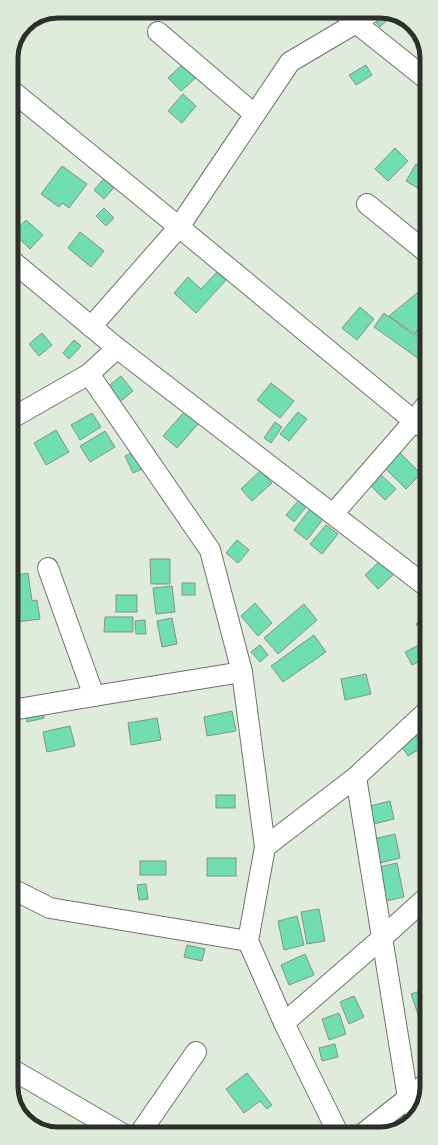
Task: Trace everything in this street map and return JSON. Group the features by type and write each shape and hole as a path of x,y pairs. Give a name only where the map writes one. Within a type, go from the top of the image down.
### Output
{"street":[{"path":"91,327 179,227 290,62 348,18"},
{"path":"350,18 420,74"},
{"path":"158,32 254,114"},
{"path":"18,96 420,425 333,514"},
{"path":"367,204 420,247"},
{"path":"18,266 117,348 420,581"},
{"path":"18,415 89,374 117,348"},
{"path":"89,374 210,550 242,672 265,847 248,941 284,1023 335,1127"},
{"path":"48,568 94,696"},
{"path":"18,709 242,672"},
{"path":"265,847 356,777 420,718"},
{"path":"356,777 382,938 413,1106"},
{"path":"18,892 50,908 248,941"},
{"path":"284,1023 420,903"},
{"path":"145,1127 196,1052"},
{"path":"18,1073 111,1127"},
{"path":"374,1127 413,1106 419,1096"}],"building":[{"path":"372,18 389,19 380,27"},
{"path":"187,60 200,74 181,91 168,78"},
{"path":"366,65 372,75 356,85 349,75"},
{"path":"183,94 196,106 182,123 168,111"},
{"path":"395,148 408,161 388,181 375,169"},
{"path":"416,164 420,166 420,189 406,181"},
{"path":"62,166 87,184 69,208 62,203 59,207 41,194"},
{"path":"106,176 117,184 104,199 94,190"},
{"path":"104,208 114,218 106,226 96,216"},
{"path":"26,220 43,235 30,249 18,238 18,228"},
{"path":"80,232 104,251 91,267 68,248"},
{"path":"217,272 226,280 196,313 174,293 188,277 201,289"},
{"path":"417,293 420,295 420,327 415,334 389,316"},
{"path":"360,307 374,319 357,340 342,328"},
{"path":"384,313 420,340 420,358 419,359 374,327"},
{"path":"420,327 420,338 415,334"},
{"path":"42,333 52,345 39,356 29,344"},
{"path":"74,340 81,346 69,359 63,353"},
{"path":"121,376 133,391 117,404 105,389"},
{"path":"271,383 294,401 280,418 257,400"},
{"path":"185,411 199,423 177,448 163,436"},
{"path":"298,412 307,419 289,441 280,434"},
{"path":"92,413 101,427 80,440 71,425"},
{"path":"275,422 282,427 271,443 264,438"},
{"path":"56,430 69,452 46,465 34,443"},
{"path":"105,431 115,447 90,462 80,446"},
{"path":"396,449 420,473 420,475 406,489 381,464"},
{"path":"137,451 145,468 133,473 125,456"},
{"path":"260,471 272,483 252,501 241,489"},
{"path":"380,474 396,489 385,500 370,485"},
{"path":"299,500 306,507 294,522 286,515"},
{"path":"310,509 323,519 307,540 294,530"},
{"path":"326,525 338,534 322,554 310,544"},
{"path":"237,540 249,550 238,563 226,553"},
{"path":"150,559 170,559 170,584 151,584"},
{"path":"381,560 394,574 378,589 365,575"},
{"path":"28,573 32,601 37,600 40,619 18,622 18,575"},
{"path":"182,583 195,583 195,595 182,595"},
{"path":"172,586 175,612 156,614 153,588"},
{"path":"116,595 137,595 137,612 116,612"},
{"path":"255,603 272,623 258,636 241,616"},
{"path":"304,604 317,620 278,654 264,638"},
{"path":"105,617 133,617 133,632 104,632"},
{"path":"172,618 177,644 162,647 157,621"},
{"path":"145,620 146,634 136,634 135,621"},
{"path":"420,621 420,629 416,624"},
{"path":"314,635 326,652 283,682 271,666"},
{"path":"420,644 420,661 412,665 405,652"},
{"path":"260,645 268,655 260,662 251,652"},
{"path":"366,674 371,694 345,700 341,679"},
{"path":"42,706 44,718 27,722 24,710"},
{"path":"232,711 236,731 207,736 204,717"},
{"path":"157,718 161,740 131,745 128,723"},
{"path":"70,726 75,746 47,752 43,732"},
{"path":"411,728 420,742 420,749 408,756 396,737"},
{"path":"216,795 235,795 235,808 216,808"},
{"path":"390,801 394,819 366,826 362,808"},
{"path":"395,834 400,858 371,865 365,841"},
{"path":"207,858 236,858 236,876 207,876"},
{"path":"140,861 166,861 166,875 140,875"},
{"path":"397,863 404,897 377,903 370,869"},
{"path":"146,884 148,899 139,900 137,885"},
{"path":"319,909 325,941 307,944 301,912"},
{"path":"297,916 304,945 284,950 278,921"},
{"path":"187,945 205,949 202,961 184,957"},
{"path":"305,954 314,975 289,985 281,965"},
{"path":"420,991 419,1017 411,994"},
{"path":"354,996 364,1017 349,1024 340,1002"},
{"path":"339,1013 346,1034 329,1040 322,1019"},
{"path":"335,1044 338,1057 322,1061 319,1048"},
{"path":"247,1073 272,1105 267,1109 260,1101 244,1113 226,1089"}]}
